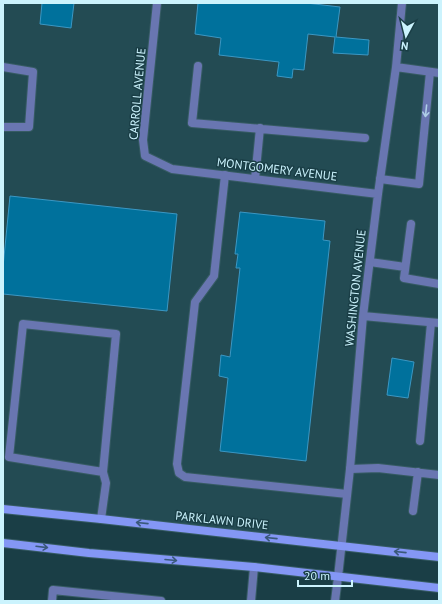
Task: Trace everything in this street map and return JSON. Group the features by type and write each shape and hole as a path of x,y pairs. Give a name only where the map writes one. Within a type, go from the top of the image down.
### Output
{"main road":[{"name":"PARKLAWN DRIVE","path":"3,509 439,557"},
{"path":"3,543 89,553 254,567 439,588"}],"street":[{"name":"CARROLL AVENUE","path":"157,3 143,140 145,156 172,169"},
{"name":"WASHINGTON AVENUE","path":"335,601 350,469 363,316 396,67 402,3"},
{"path":"198,66 192,122 365,138"},
{"path":"3,67 33,72 29,127 3,126"},
{"path":"396,67 439,73"},
{"path":"380,179 418,184 430,72"},
{"path":"255,179 260,128"},
{"name":"MONTGOMERY AVENUE","path":"172,169 378,194"},
{"path":"225,175 214,276 195,302 177,464 180,473 185,477 347,494"},
{"path":"411,224 404,278 439,284"},
{"path":"370,262 405,267"},
{"path":"363,316 435,323 420,441"},
{"path":"101,519 106,483 102,472 116,334 23,324 9,457 102,472"},
{"path":"350,469 378,468 439,475"},
{"path":"413,511 418,472"},
{"path":"251,601 254,567"},
{"path":"52,601 54,590 161,601"}],"shaded area":[{"path":"3,3 439,3 439,556 3,509"}],"building":[{"path":"42,3 74,3 71,28 40,24"},
{"path":"198,3 306,3 340,7 336,37 369,40 368,55 333,53 335,37 308,34 304,70 293,69 292,78 277,76 279,62 219,55 221,38 195,34"},
{"path":"10,196 177,214 167,311 3,294 3,267"},
{"path":"240,212 325,221 323,240 330,241 306,461 220,451 228,378 219,376 221,355 230,357 240,268 236,268 238,254 235,254"},
{"path":"392,358 414,362 408,398 387,395"}]}
